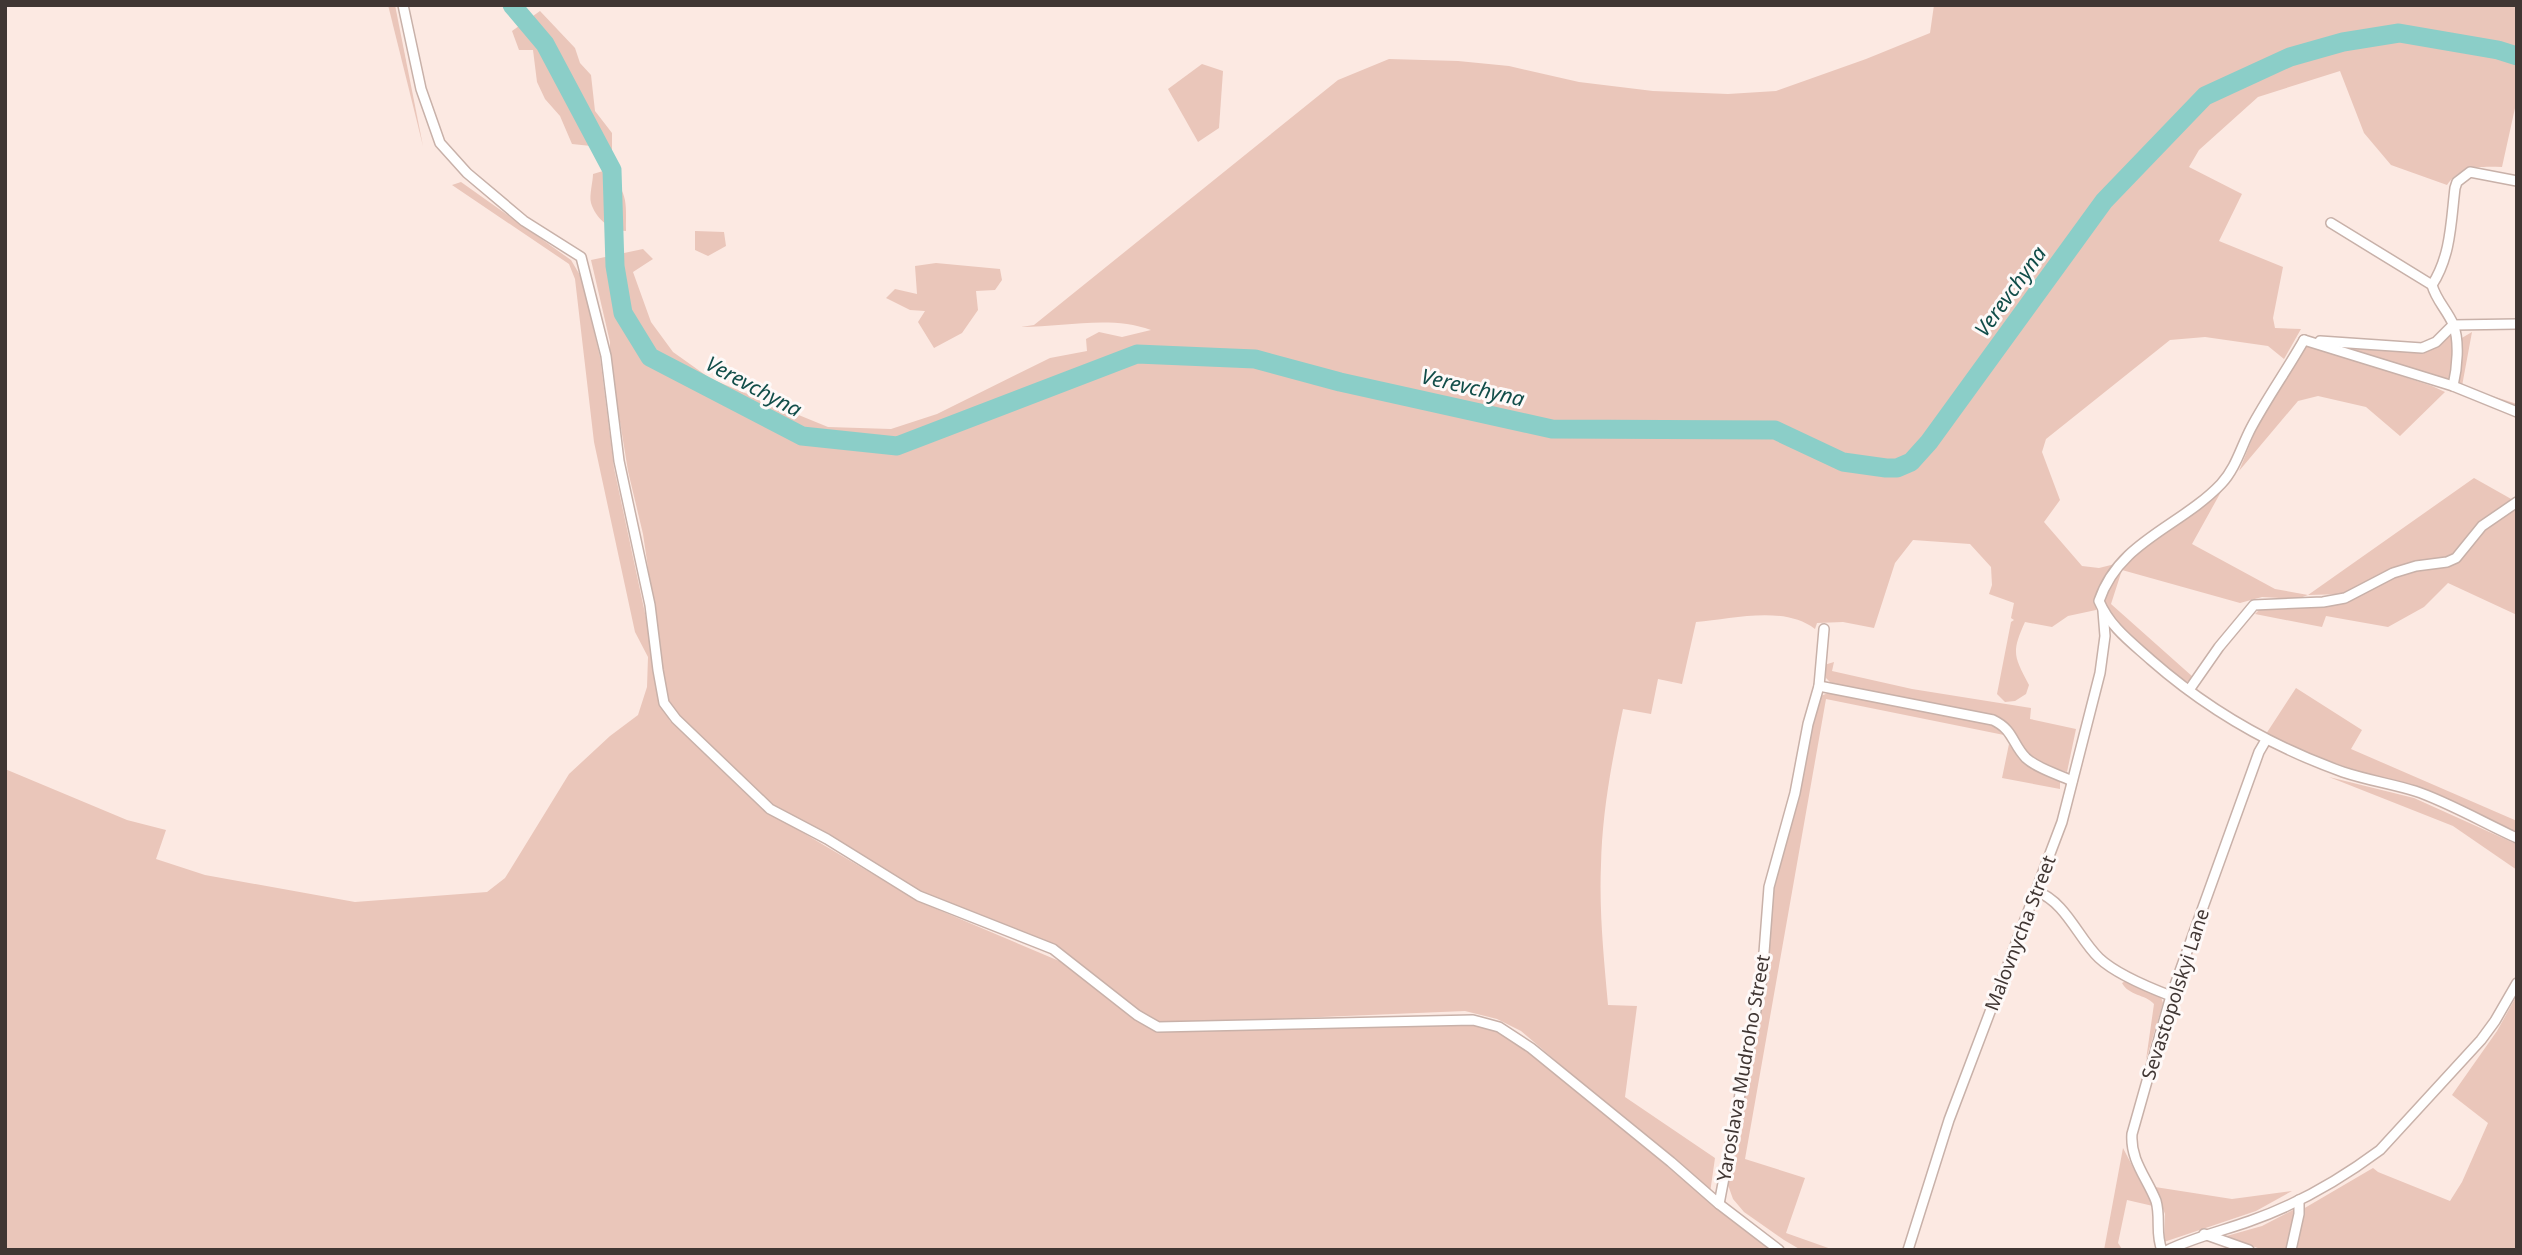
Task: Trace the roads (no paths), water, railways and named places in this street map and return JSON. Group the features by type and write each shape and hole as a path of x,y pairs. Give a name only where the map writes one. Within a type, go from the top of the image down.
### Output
{"street":[{"path":"403,5 421,89 440,144 467,173 524,221 581,257 606,356 619,461 650,605 664,703 676,719 750,792 770,809 827,839 919,896 1053,949 1137,1015 1158,1027 1473,1020 1499,1027 1542,1057 1671,1161 1719,1204 1779,1250"},
{"path":"2432,285 2447,251 2455,188 2464,175 2470,172 2517,181"},
{"path":"2331,223 2432,285 2435,296 2454,325 2457,340 2453,386"},
{"path":"2304,340 2422,348 2436,342 2454,325 2517,324"},
{"path":"2304,340 2453,386 2517,412"},
{"path":"2304,340 2251,429 2235,465 2222,483 2196,506 2131,550 2104,585 2101,605 2115,629 2160,668 2266,740 2344,772 2417,792 2517,838"},
{"path":"2189,690 2219,646 2255,605 2323,602 2346,598 2393,573 2416,566 2447,562 2456,558 2482,526 2517,502"},
{"name":"Malovnycha Street","path":"1908,1250 1949,1120 2062,822 2102,659 2105,636 2101,605"},
{"name":"Yaroslava Mudroho Street","path":"1719,1204 1762,979 1769,887 1795,793 1808,724 1819,686 1824,629"},
{"path":"1819,686 1993,720 2011,733 2019,748 2033,763 2072,781"},
{"name":"Sevastopolskyi Lane","path":"2165,1250 2157,1240 2159,1224 2156,1203 2133,1155 2132,1134 2171,996 2266,740"},
{"path":"2036,891 2044,894 2071,920 2090,949 2101,960 2171,996"},
{"path":"2165,1250 2204,1234 2249,1221 2299,1200 2362,1164 2397,1134 2481,1040 2517,983"},
{"path":"2291,1250 2299,1214 2299,1200"},
{"path":"2204,1234 2249,1250"}],"waterway":[{"name":"Verevchyna","path":"512,5 545,44 612,170 615,266 623,313 650,357 802,436 897,446 1137,354 1255,359 1340,382 1552,429 1775,430 1843,462 1897,468 1911,462 1929,442 2104,201 2205,96 2290,57 2343,42 2399,33 2498,50 2517,56"}]}
